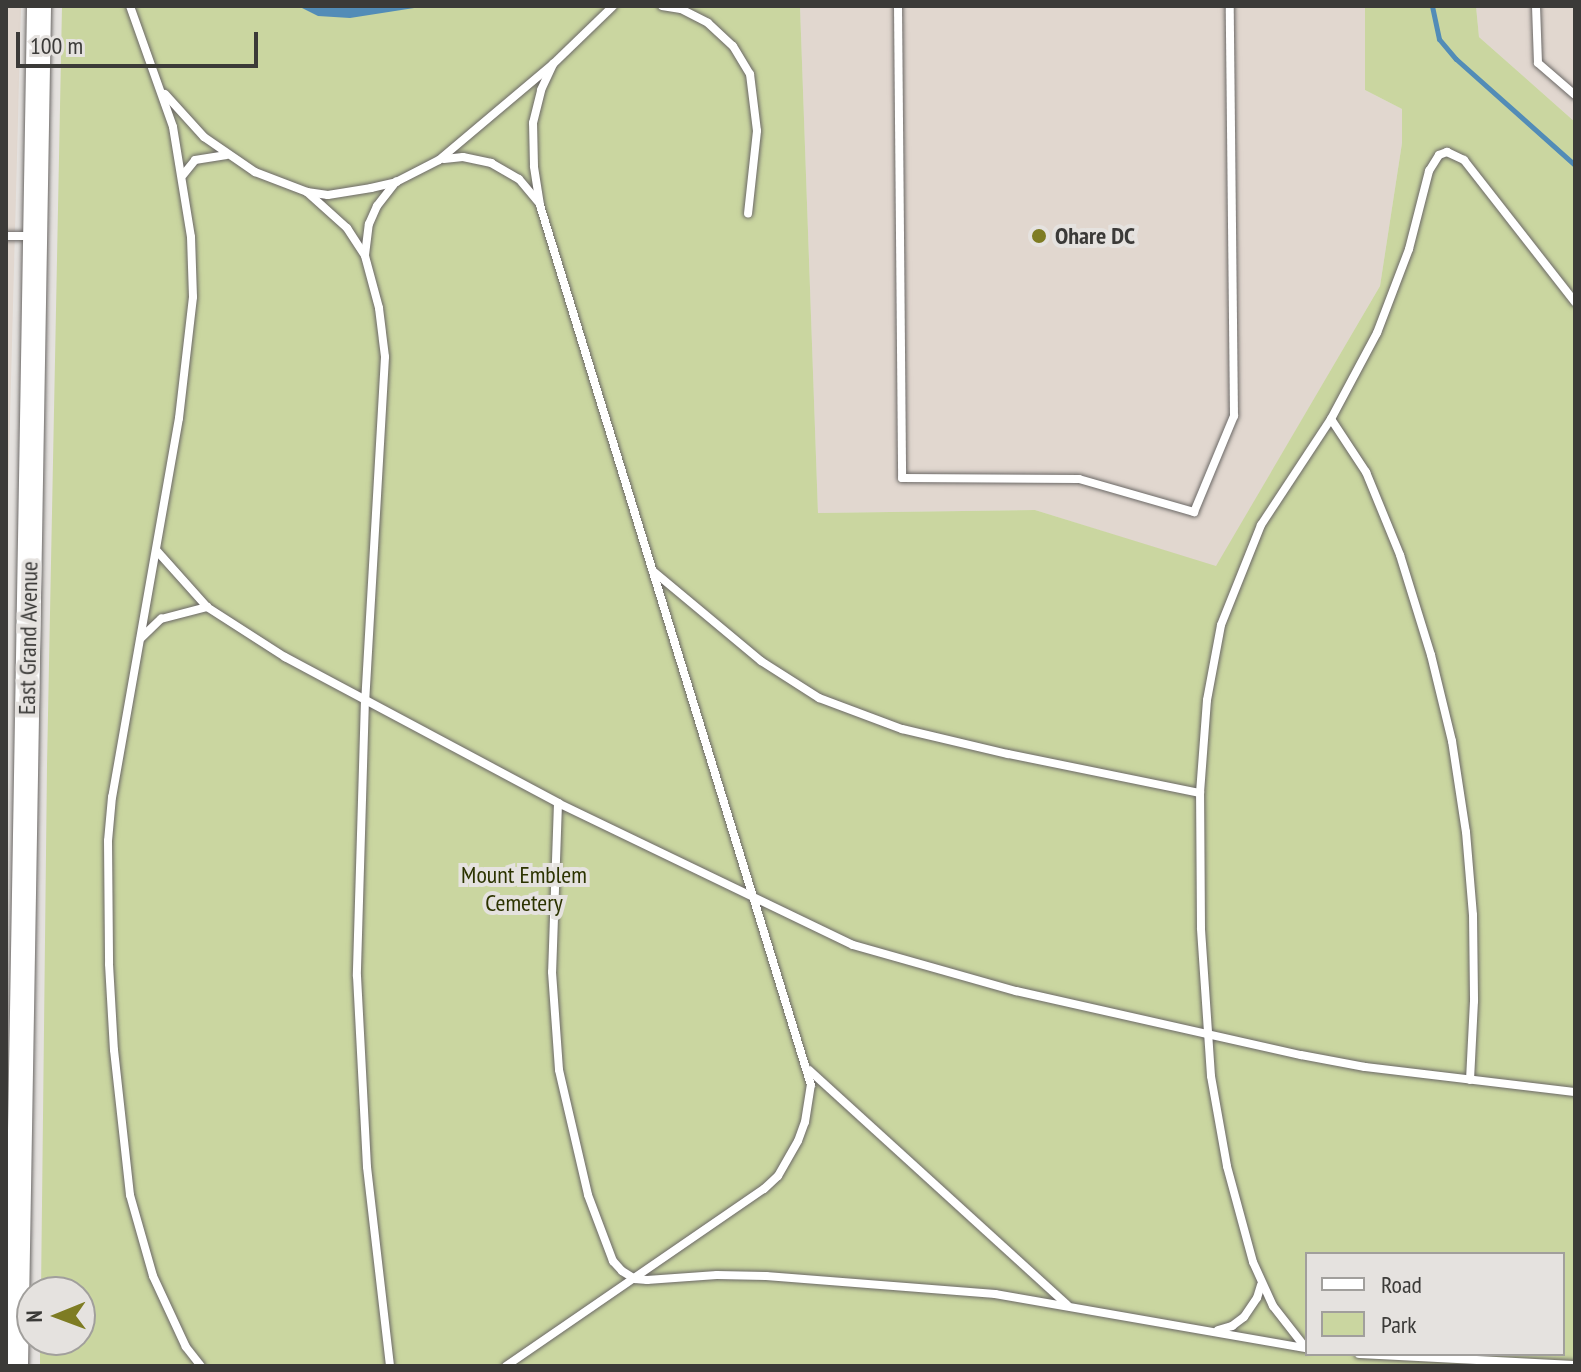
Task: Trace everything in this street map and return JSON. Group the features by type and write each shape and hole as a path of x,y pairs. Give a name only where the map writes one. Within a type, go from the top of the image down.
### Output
{"main road":[{"name":"East Grand Avenue","path":"16,1366 39,6"}],"lane":[{"path":"130,6 162,90 183,175 193,265 191,329 157,551 117,760 108,841 114,1050 130,1195 144,1252 176,1328 201,1366"},
{"path":"162,90 184,118 228,155 255,172 307,192 328,195 396,182 439,160 553,64 613,6"},
{"path":"662,6 681,9 708,23 733,46 750,74 757,131 748,214"},
{"path":"898,6 902,478 1079,479 1194,512 1234,416 1230,6"},
{"path":"1536,6 1538,63 1575,95"},
{"path":"506,1366 747,1204 778,1176 805,1122 811,1085 757,901 540,205 534,166 533,123 541,90 553,64"},
{"path":"1305,1347 1261,1284 1227,1166 1206,1034 1200,793 1212,666 1232,590 1261,525 1331,419 1377,333 1409,249 1429,171 1439,155 1447,152 1464,160 1575,302"},
{"path":"183,175 195,160 228,155"},
{"path":"439,160 463,157 491,163 519,179 540,205"},
{"path":"365,256 373,215 396,182"},
{"path":"307,192 347,228 365,256 379,308 385,357 365,699 358,1005 366,1153 390,1366"},
{"path":"6,236 33,237"},
{"path":"1331,419 1366,472 1400,555 1431,655 1452,741 1466,832 1473,915 1474,1001 1470,1080"},
{"path":"157,551 207,607 248,635 558,803 853,945 896,960 1206,1034 1365,1067 1575,1092"},
{"path":"653,571 788,681 833,703 928,735 1200,793"},
{"path":"138,642 161,619 207,607"},
{"path":"558,803 552,972 559,1070 573,1137 604,1242 613,1261 635,1279 717,1275 833,1280 995,1294 1305,1348"},
{"path":"809,1070 1067,1306"},
{"path":"1214,1331 1232,1326 1244,1317 1257,1298 1261,1284"},
{"path":"1398,1356 1575,1365"}],"shaded area":[{"path":"6,6 21,6 6,567"},
{"path":"800,6 1365,6 1365,90 1402,109 1402,143 1380,286 1216,567 1035,510 818,513"},
{"path":"1476,6 1575,6 1575,122 1479,37"}],"green space":[{"name":"Mount Emblem Cemetery","path":"62,6 800,6 818,513 1035,510 1216,566 1380,286 1402,143 1402,109 1365,90 1365,6 1476,6 1479,37 1575,122 1575,1366 40,1366 40,1356 96,1356 96,1276 41,1276 47,765"}],"water":[{"path":"298,6 427,6 350,18 318,16"}],"waterway":[{"path":"1432,6 1439,39 1456,59 1575,165"}],"place":[{"name":"Ohare DC","path":"1039,236"}]}
